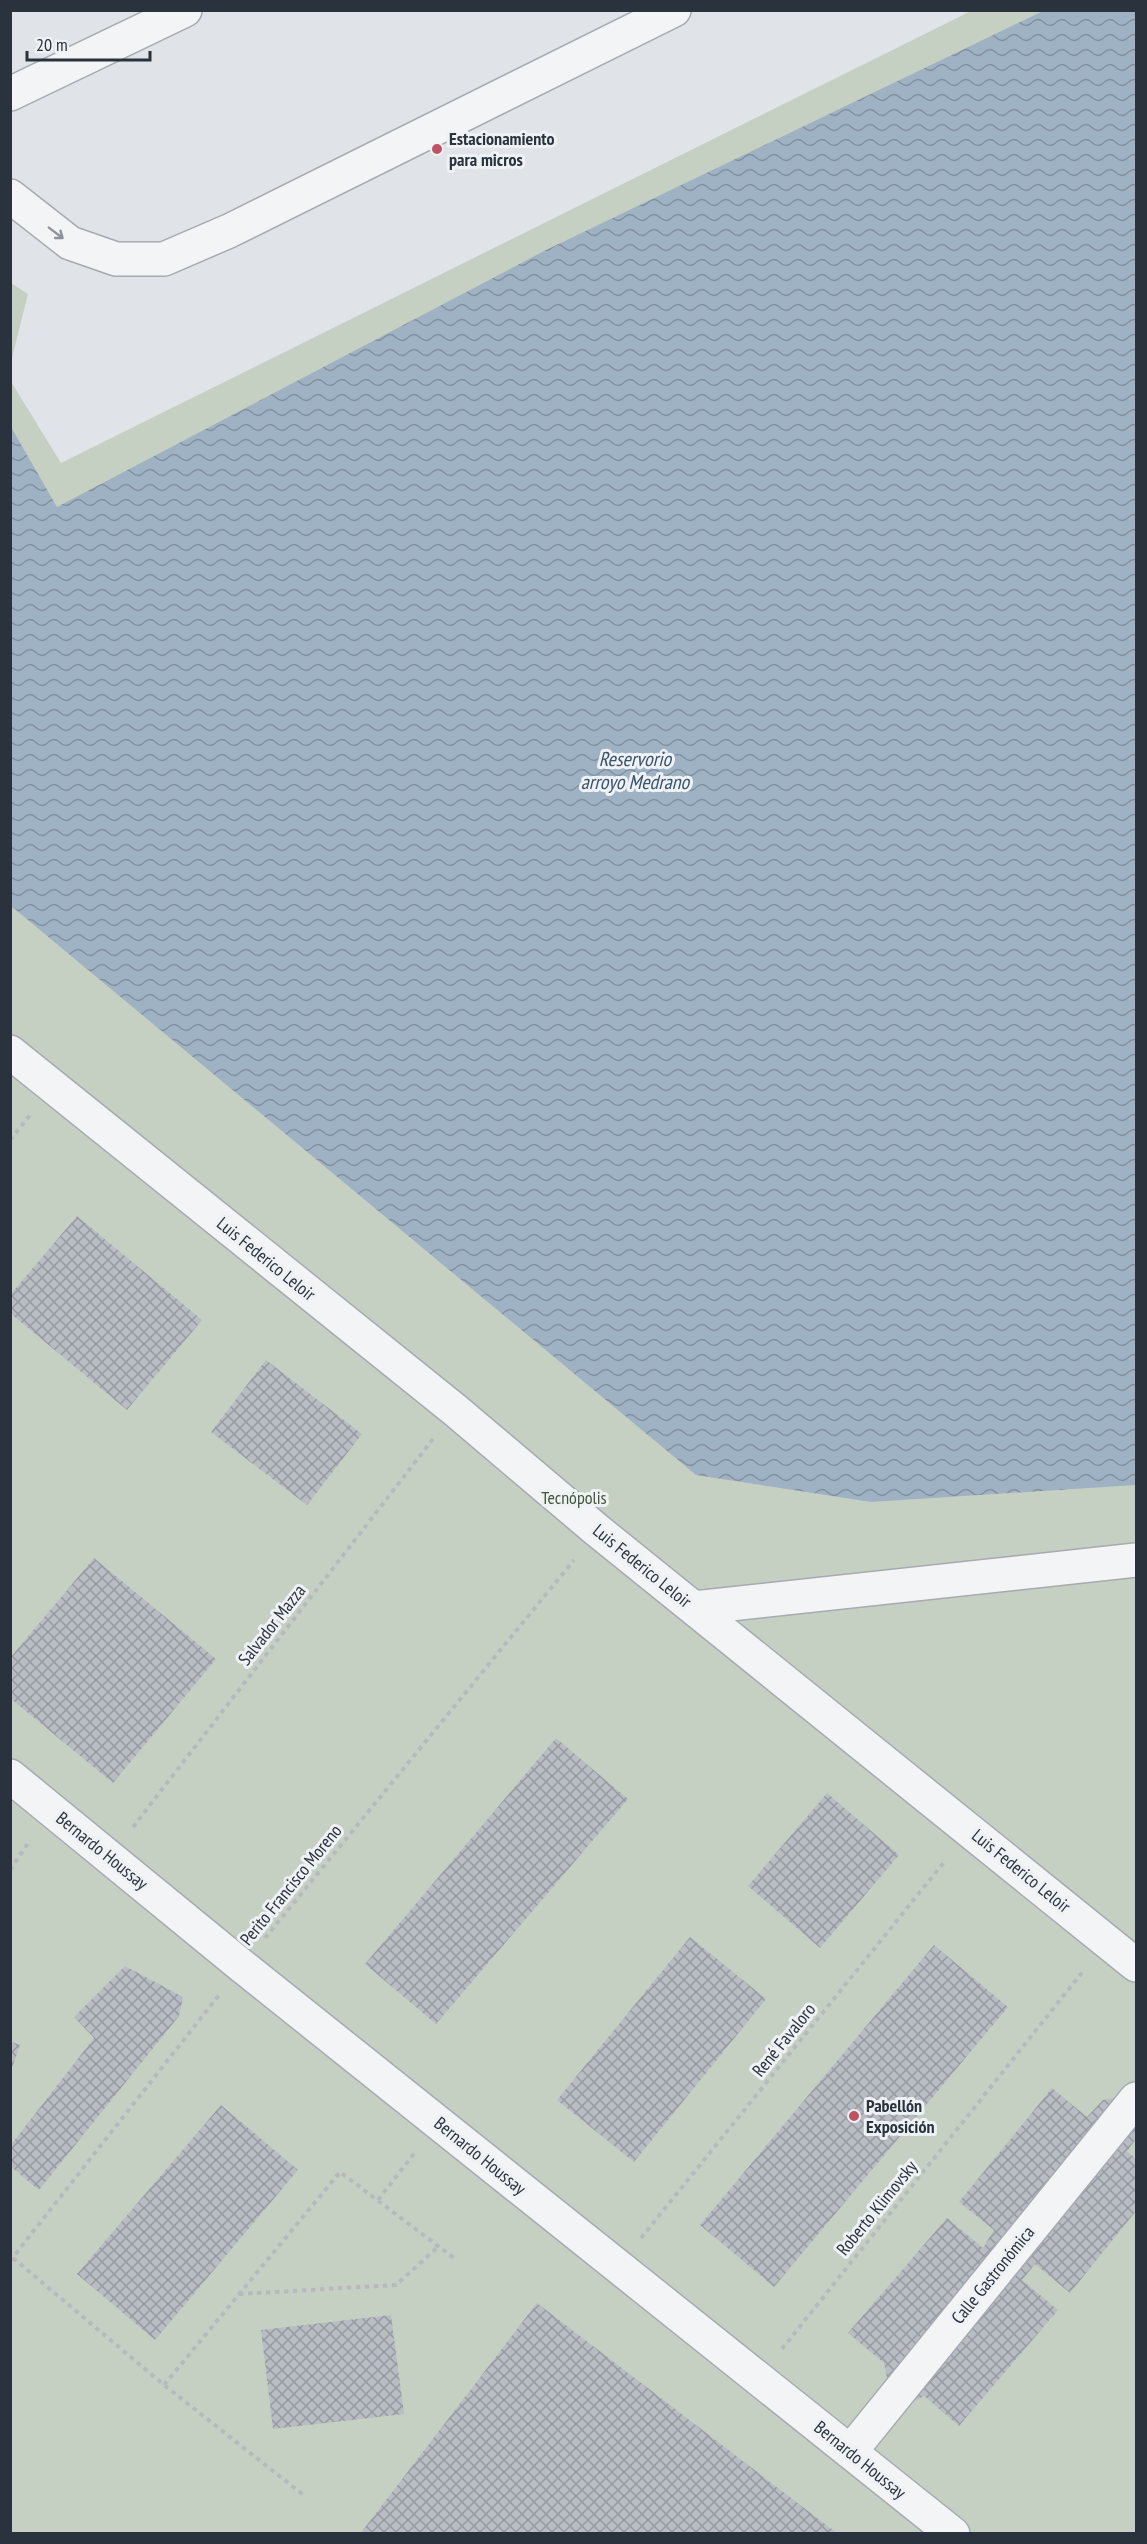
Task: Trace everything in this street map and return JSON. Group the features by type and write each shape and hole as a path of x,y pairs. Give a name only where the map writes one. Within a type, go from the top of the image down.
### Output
{"street":[{"path":"10,94 184,10"},
{"path":"10,196 70,243 116,258 164,259 229,231 674,10"},
{"name":"Luis Federico Leloir","path":"10,1052 455,1410 598,1530 1137,1965"},
{"path":"694,1608 1137,1560"},
{"name":"Bernardo Houssay","path":"10,1776 242,1966 953,2534"},
{"name":"Calle Gastronómica","path":"850,2452 1137,2099"}],"path":[{"name":"Salvador Mazza","path":"109,1857 455,1410"},
{"name":"Perito Francisco Moreno","path":"12,2260 242,1966 598,1530"},
{"name":"René Favaloro","path":"618,2267 970,1830"},
{"name":"Roberto Klimovsky","path":"758,2378 1107,1941"},
{"path":"378,2200 437,2122"},
{"path":"164,2385 340,2172 454,2258"},
{"path":"239,2294 396,2285 439,2246"},
{"path":"12,2260 164,2385 306,2497"}],"green space":[{"name":"Tecnópolis","path":"971,11 1136,11 1136,2533 11,2533 10,380 61,463"},
{"path":"11,283 28,294 11,362"}],"water":[{"name":"Reservorio arroyo Medrano","path":"1043,11 1136,11 1136,1485 871,1502 696,1475 11,906 11,427 57,507 546,250"}],"building":[{"path":"77,1216 202,1320 127,1410 10,1313 10,1295"},
{"path":"266,1360 362,1434 307,1505 211,1432"},
{"path":"94,1558 216,1659 113,1783 10,1698 10,1658"},
{"path":"556,1738 628,1799 436,2024 365,1964"},
{"path":"827,1793 899,1855 820,1948 748,1886"},
{"path":"690,1937 766,1999 634,2162 557,2100"},
{"name":"Pabellón Exposición","path":"934,1945 1008,2007 774,2287 700,2225"},
{"path":"125,1966 183,1997 179,2016 39,2190 10,2166 10,2146 94,2038 74,2017"},
{"path":"10,2041 20,2045 11,2071 10,2071"},
{"path":"1052,2088 1087,2117 1103,2100 1120,2097 1136,2105 1136,2139 1127,2151 1136,2159 1136,2211 1070,2293 1035,2264 1022,2280 1058,2310 959,2426 924,2396 910,2403 888,2382 884,2363 848,2333 947,2218 983,2248 994,2230 959,2202"},
{"path":"221,2105 298,2170 155,2340 77,2274"},
{"path":"537,2303 838,2534 360,2534"},
{"path":"391,2315 404,2414 273,2429 261,2330"}],"place":[{"name":"Estacionamiento para micros","path":"437,149"},
{"name":"Pabellón Exposición","path":"854,2116"}]}
